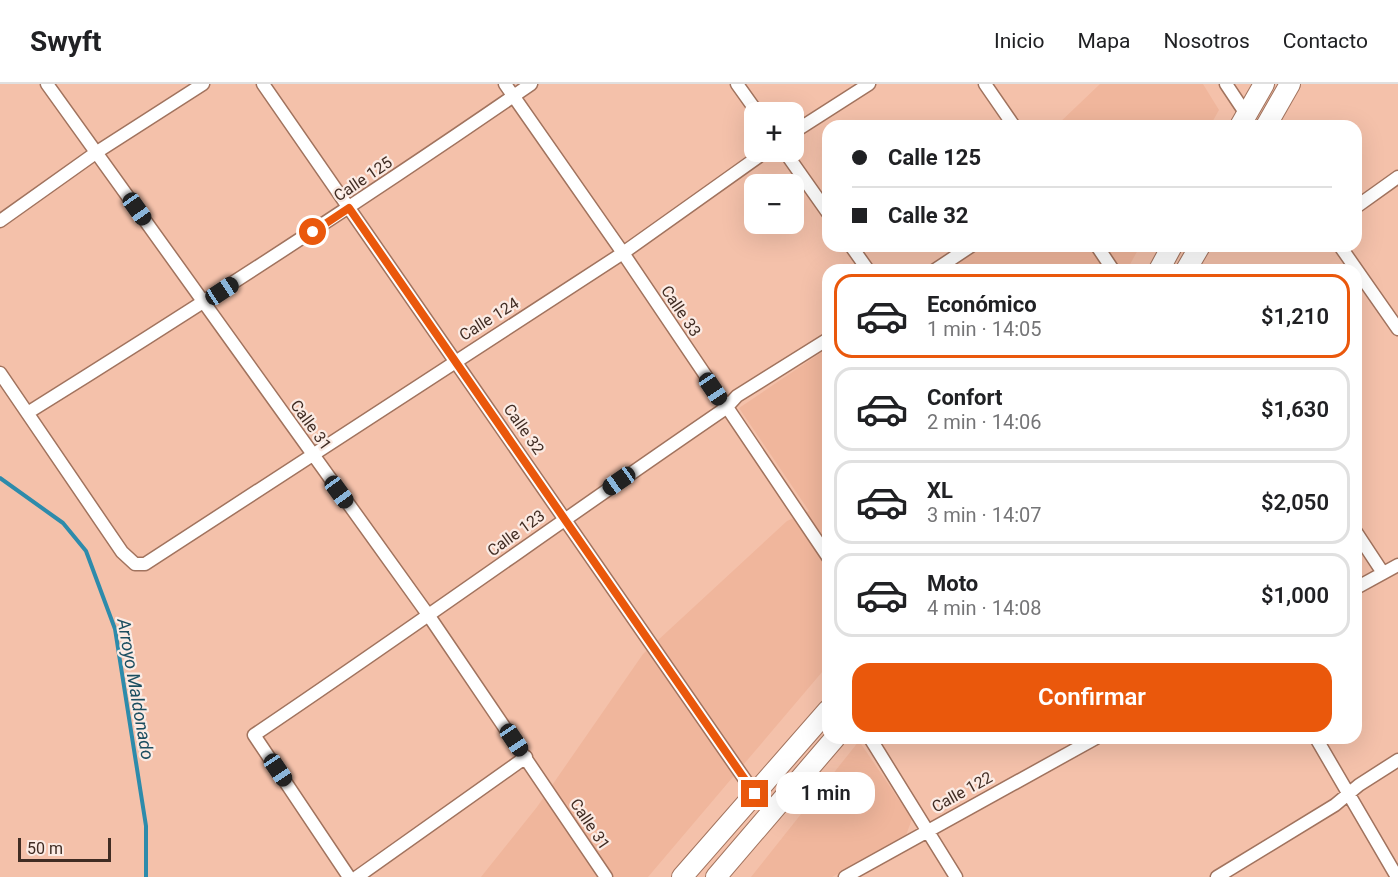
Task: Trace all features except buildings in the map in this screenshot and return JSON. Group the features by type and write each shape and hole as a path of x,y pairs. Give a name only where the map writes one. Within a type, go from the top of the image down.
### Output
{"main road":[{"path":"1243,120 1264,84"},
{"path":"1269,120 1290,84"},
{"path":"682,877 822,717"},
{"path":"716,877 830,744"}],"street":[{"name":"Calle 31","path":"47,84 429,616 606,877"},
{"path":"0,221 97,152 203,84"},
{"name":"Calle 32","path":"263,84 566,518 755,794"},
{"name":"Calle 33","path":"505,84 623,253 822,548"},
{"name":"Calle 125","path":"29,412 204,303 531,84"},
{"path":"737,84 750,102"},
{"path":"804,126 869,84"},
{"path":"985,84 1010,120"},
{"path":"1226,84 1243,120"},
{"name":"Calle 124","path":"29,412 122,552 135,564 145,564 313,456 455,360 623,253 751,162"},
{"path":"792,162 822,204"},
{"path":"1362,203 1398,177"},
{"path":"944,264 962,252"},
{"path":"1362,277 1398,329"},
{"name":"Calle 123","path":"349,877 254,735 429,616 726,408 737,396 822,343"},
{"path":"0,374 29,412"},
{"path":"1362,541 1383,573"},
{"path":"1362,585 1398,565"},
{"path":"874,744 956,877"},
{"name":"Calle 122","path":"845,877 1083,744"},
{"path":"1319,744 1397,877"},
{"path":"357,877 526,757"},
{"path":"1217,877 1335,805 1398,760"}],"shaded area":[{"path":"1100,84 1203,84 1219,110 1213,120 1062,120"},
{"path":"972,252 1137,252 1130,264 954,264"},
{"path":"822,352 822,672 648,877 481,877 537,807 643,654 787,521 809,511 739,408"},
{"path":"857,744 861,744 912,819 905,838 832,877 751,877"}],"waterway":[{"name":"Arroyo Maldonado","path":"0,478 63,523 86,551 115,629 146,826 146,877"}],"route":[{"path":"313,232 349,208 566,518 755,794"}]}
